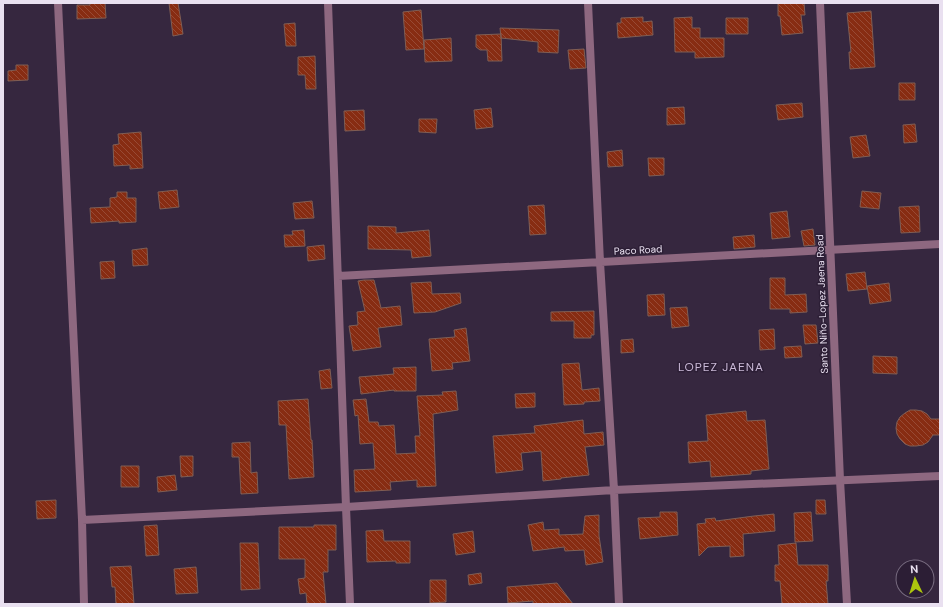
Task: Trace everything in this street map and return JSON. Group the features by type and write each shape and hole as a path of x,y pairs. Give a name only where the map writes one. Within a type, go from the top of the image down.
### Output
{"street":[{"path":"58,3 82,520 84,604"},
{"path":"328,3 350,604"},
{"path":"588,3 600,262 614,490 619,604"},
{"name":"Santo Niño-Lopez Jaena Road","path":"820,3 840,480 847,604"},
{"name":"Paco Road","path":"338,276 940,244"},
{"path":"82,520 346,507 614,490 940,476"}],"building":[{"path":"90,3 105,3 106,18 77,19 77,5 90,5"},
{"path":"169,3 178,3 183,34 173,36"},
{"path":"778,3 804,3 805,15 801,15 803,33 782,35 780,16 778,16"},
{"path":"421,10 424,49 406,50 403,12"},
{"path":"871,11 875,67 850,69 849,52 851,52 847,13"},
{"path":"643,17 643,22 652,21 653,35 618,38 617,23 621,23 621,18"},
{"path":"692,17 692,28 700,28 700,38 724,38 724,57 695,58 695,52 675,52 674,18"},
{"path":"726,18 748,18 748,34 726,34"},
{"path":"295,23 296,46 286,46 284,24"},
{"path":"500,28 559,30 558,53 538,52 538,42 501,38"},
{"path":"501,34 502,61 488,61 487,50 480,50 476,47 476,35"},
{"path":"451,38 452,61 425,62 424,40"},
{"path":"584,49 586,68 570,69 568,50"},
{"path":"315,56 316,89 306,89 305,75 298,75 298,57"},
{"path":"16,65 28,65 28,80 8,81 8,71 16,70"},
{"path":"899,83 915,83 915,100 899,100"},
{"path":"802,103 803,117 778,120 776,105"},
{"path":"684,107 685,124 667,125 667,108"},
{"path":"491,108 493,127 476,129 474,110"},
{"path":"364,110 365,130 345,131 344,111"},
{"path":"419,119 437,119 436,133 419,132"},
{"path":"915,124 917,142 904,143 903,125"},
{"path":"141,132 143,168 130,169 130,165 114,166 113,145 119,144 118,134"},
{"path":"866,135 870,156 853,158 850,137"},
{"path":"622,150 623,166 608,167 607,152"},
{"path":"648,158 664,158 664,175 649,176"},
{"path":"177,190 179,207 160,209 158,192"},
{"path":"862,191 881,193 879,209 860,207"},
{"path":"117,192 127,192 127,198 136,198 136,222 119,223 119,221 91,223 90,208 110,207 110,198 117,197"},
{"path":"312,201 314,218 295,219 293,203"},
{"path":"544,205 546,234 530,235 528,206"},
{"path":"919,206 920,232 901,233 899,207"},
{"path":"787,211 790,237 772,239 770,213"},
{"path":"368,226 396,227 396,233 429,230 431,256 412,258 411,250 368,249"},
{"path":"813,229 815,245 804,246 801,231"},
{"path":"304,230 305,246 285,247 284,235 293,235 292,231"},
{"path":"754,235 755,247 734,249 733,237"},
{"path":"324,245 325,259 308,261 307,247"},
{"path":"147,248 148,265 133,266 132,250"},
{"path":"114,261 115,278 101,279 100,262"},
{"path":"865,272 867,289 848,291 846,274"},
{"path":"770,278 785,278 785,295 806,294 807,312 790,313 790,309 770,309"},
{"path":"374,280 381,308 400,306 402,325 378,328 381,347 353,351 349,326 358,325 357,312 365,311 358,281"},
{"path":"431,282 432,294 460,293 461,303 435,312 414,313 411,283"},
{"path":"889,283 891,301 870,304 867,286"},
{"path":"664,294 665,315 648,316 647,295"},
{"path":"687,307 689,326 672,328 670,308"},
{"path":"594,311 594,335 591,335 591,338 574,338 574,321 551,321 551,312"},
{"path":"803,325 816,325 818,343 805,344"},
{"path":"466,328 470,361 452,363 453,369 432,371 429,339 455,337 454,330"},
{"path":"774,329 775,349 760,350 759,330"},
{"path":"633,339 634,352 621,353 621,340"},
{"path":"801,346 802,357 785,358 784,347"},
{"path":"873,356 897,357 897,374 873,373"},
{"path":"579,363 582,390 599,388 600,401 584,402 584,404 564,405 562,364"},
{"path":"416,367 416,391 394,390 361,394 359,377 394,374 393,368"},
{"path":"330,369 332,388 321,389 319,371"},
{"path":"456,391 458,410 433,414 436,486 417,487 417,480 390,482 391,490 355,492 354,470 375,469 373,443 360,444 358,415 355,416 353,400 366,399 369,422 378,422 379,426 394,425 396,454 416,453 415,436 420,436 417,396 443,395 442,392"},
{"path":"535,393 535,407 516,408 515,394"},
{"path":"308,399 314,477 289,479 286,425 279,425 278,401"},
{"path":"910,410 922,411 931,419 940,419 940,435 933,435 928,442 923,445 910,446 905,444 897,434 896,428 900,417"},
{"path":"746,411 747,421 765,420 769,469 751,471 751,474 711,477 710,461 689,463 688,442 708,441 706,415"},
{"path":"583,420 584,434 603,432 604,445 585,447 589,475 543,481 541,451 521,453 523,470 496,473 493,436 535,433 534,426"},
{"path":"250,442 251,473 257,472 258,493 241,494 239,457 232,457 232,443"},
{"path":"180,456 193,456 193,476 181,477"},
{"path":"121,466 139,466 139,487 121,487"},
{"path":"175,475 177,490 158,492 157,477"},
{"path":"56,500 56,518 37,519 36,501"},
{"path":"816,500 825,500 826,514 816,514"},
{"path":"660,512 677,512 678,535 640,539 638,518 660,517"},
{"path":"811,512 813,541 795,542 794,513"},
{"path":"774,514 775,531 743,534 744,556 730,557 730,546 708,547 699,556 697,524 706,523 705,519 715,518 716,521"},
{"path":"599,515 599,536 603,562 586,565 584,550 565,551 564,547 533,551 528,525 543,522 544,530 559,529 559,535 583,534 585,516"},
{"path":"157,525 159,555 146,556 144,526"},
{"path":"314,525 336,525 336,550 328,550 328,572 323,572 326,604 307,604 306,593 300,594 298,579 305,578 305,559 279,559 279,527 314,527"},
{"path":"383,530 384,541 410,541 410,563 396,563 396,561 367,562 366,531"},
{"path":"473,531 475,552 456,555 453,534"},
{"path":"240,543 258,543 260,589 241,590"},
{"path":"796,543 798,565 828,565 828,581 826,581 828,604 782,604 780,581 775,581 775,565 779,565 778,545"},
{"path":"131,566 134,604 116,604 115,587 112,587 110,567"},
{"path":"196,567 198,593 176,594 174,569"},
{"path":"481,573 482,583 469,585 468,575"},
{"path":"430,580 446,580 446,602 430,603"},
{"path":"557,583 573,604 533,604 533,601 508,603 507,587"}],"district":[{"name":"LOPEZ JAENA","path":"721,367"}]}
